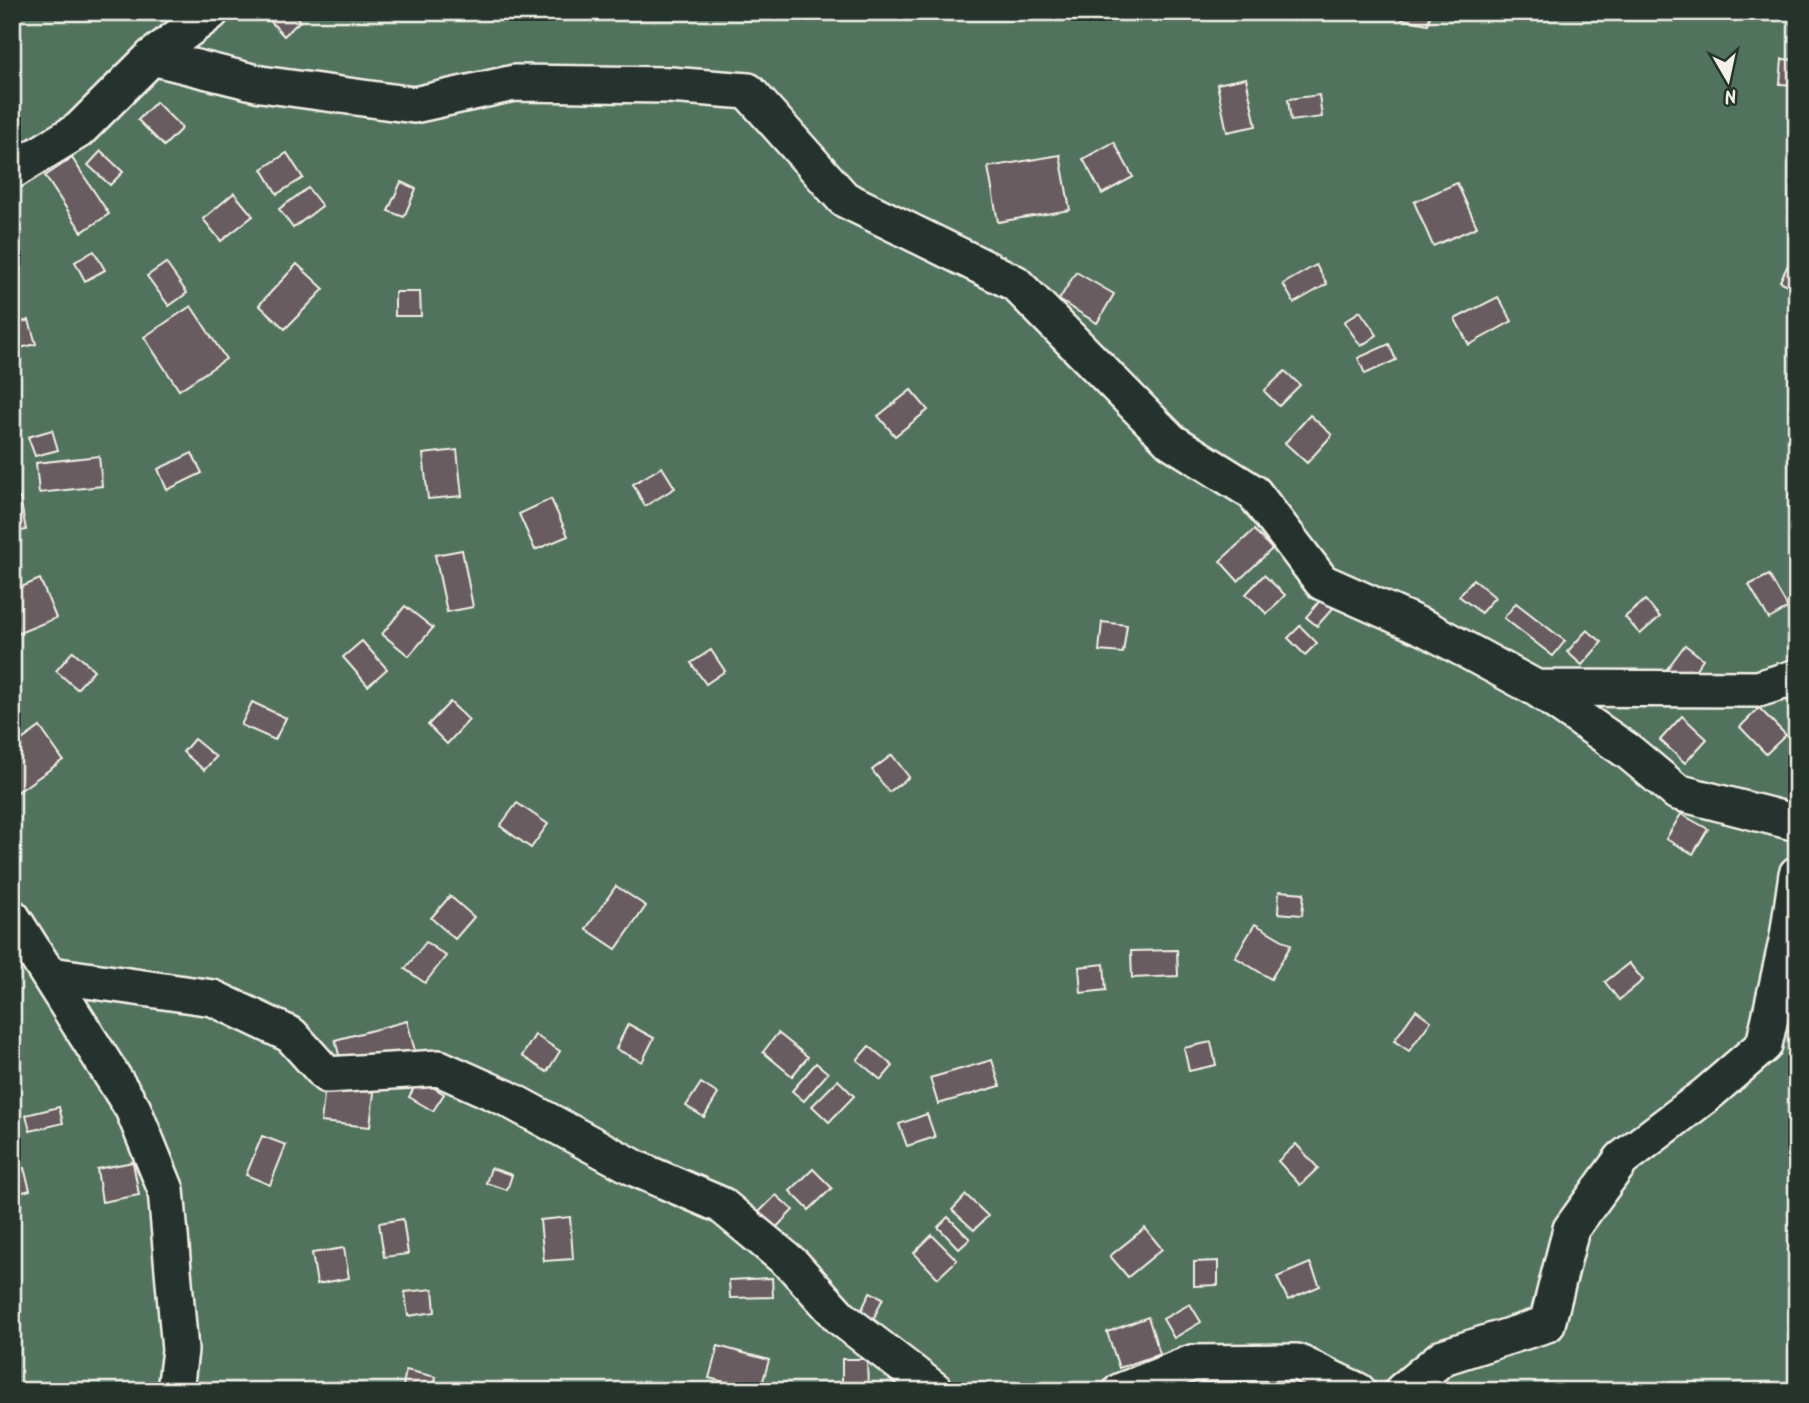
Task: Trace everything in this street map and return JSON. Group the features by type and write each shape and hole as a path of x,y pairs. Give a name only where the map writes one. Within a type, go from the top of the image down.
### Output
{"street":[{"path":"12,172 79,130 152,57 211,12"},
{"path":"152,57 261,84 414,105 514,83 669,85 748,91 844,200 1015,283 1171,441 1254,493 1322,582 1427,629 1536,688 1629,751 1677,792 1797,823"},
{"path":"1536,688 1758,689 1797,677"},
{"path":"1402,1391 1443,1357 1547,1324 1571,1229 1622,1159 1706,1095 1763,1045 1788,937 1797,874"},
{"path":"12,917 51,975 133,1110 166,1190 180,1350 175,1391"},
{"path":"51,975 213,998 291,1035 327,1075 439,1068 506,1098 637,1169 721,1205 793,1265 841,1318 936,1391"},
{"path":"1121,1391 1192,1363 1297,1362 1358,1391"}],"green space":[{"path":"12,12 1797,12 1797,1391 12,1391"}],"building":[{"path":"262,12 291,12 300,21 284,36"},
{"path":"1404,12 1431,12 1428,24 1402,19"},
{"path":"1782,59 1797,60 1797,85 1780,84"},
{"path":"1246,78 1256,126 1227,132 1217,84"},
{"path":"1319,95 1322,117 1291,121 1288,99"},
{"path":"156,102 182,128 164,146 138,120"},
{"path":"1114,142 1133,177 1102,194 1083,159"},
{"path":"101,151 123,172 110,185 88,165"},
{"path":"287,153 303,178 277,194 262,169"},
{"path":"1060,155 1070,210 998,222 988,167"},
{"path":"72,158 109,214 82,232 45,176"},
{"path":"401,182 416,189 404,217 388,211"},
{"path":"1457,183 1477,227 1433,246 1414,202"},
{"path":"308,188 322,206 293,228 279,209"},
{"path":"234,193 253,216 221,241 203,219"},
{"path":"1797,247 1797,290 1780,281"},
{"path":"94,251 105,270 85,281 75,262"},
{"path":"166,263 187,293 169,306 147,276"},
{"path":"297,264 324,289 285,329 259,305"},
{"path":"1316,265 1327,284 1294,303 1283,284"},
{"path":"1076,272 1114,294 1097,323 1059,300"},
{"path":"395,292 420,292 421,316 395,316"},
{"path":"1498,297 1512,321 1469,345 1455,319"},
{"path":"191,306 226,359 179,390 144,337"},
{"path":"1360,311 1377,335 1361,346 1344,322"},
{"path":"29,320 36,344 12,350 12,325"},
{"path":"1389,344 1396,360 1365,374 1358,358"},
{"path":"1285,371 1300,385 1279,406 1264,391"},
{"path":"911,390 928,410 895,436 878,416"},
{"path":"1310,415 1332,435 1307,463 1285,443"},
{"path":"52,430 58,450 35,456 28,437"},
{"path":"457,450 462,496 428,499 423,454"},
{"path":"192,453 202,473 167,490 158,469"},
{"path":"99,456 102,486 39,493 36,463"},
{"path":"662,467 675,488 645,506 633,484"},
{"path":"20,498 26,530 12,533 12,499"},
{"path":"551,499 568,536 535,550 519,514"},
{"path":"1254,530 1272,549 1238,581 1220,561"},
{"path":"462,550 473,607 447,612 435,555"},
{"path":"1264,575 1285,595 1267,614 1246,594"},
{"path":"1769,575 1788,608 1769,619 1749,585"},
{"path":"40,579 56,618 12,636 12,591"},
{"path":"1473,579 1495,597 1481,613 1459,596"},
{"path":"1323,597 1334,607 1317,626 1306,617"},
{"path":"1645,600 1660,617 1640,634 1625,617"},
{"path":"1516,603 1565,641 1553,656 1504,618"},
{"path":"405,606 433,628 409,656 382,634"},
{"path":"1102,622 1127,625 1123,653 1099,651"},
{"path":"1300,626 1317,643 1305,655 1288,638"},
{"path":"1587,630 1602,642 1582,665 1567,652"},
{"path":"362,641 387,669 368,686 343,657"},
{"path":"1685,645 1703,659 1686,682 1667,669"},
{"path":"711,650 725,671 706,684 691,663"},
{"path":"73,651 94,670 77,689 56,671"},
{"path":"252,702 286,718 275,740 241,725"},
{"path":"450,702 469,720 447,744 428,725"},
{"path":"1759,708 1786,735 1766,754 1740,727"},
{"path":"1682,716 1707,739 1685,763 1660,740"},
{"path":"40,727 63,760 12,796 12,747"},
{"path":"194,739 216,757 204,770 183,752"},
{"path":"892,755 909,777 889,792 872,770"},
{"path":"517,803 548,824 531,848 500,826"},
{"path":"1681,814 1708,829 1693,854 1666,839"},
{"path":"616,886 646,906 616,949 586,929"},
{"path":"1279,891 1304,893 1302,915 1278,913"},
{"path":"450,896 474,917 455,939 431,918"},
{"path":"1255,924 1291,945 1271,979 1235,957"},
{"path":"426,942 446,956 425,983 405,969"},
{"path":"1177,950 1178,976 1132,978 1131,951"},
{"path":"1629,963 1643,980 1619,1000 1605,982"},
{"path":"1104,964 1106,990 1081,993 1079,967"},
{"path":"1416,1010 1431,1021 1409,1051 1394,1041"},
{"path":"407,1021 415,1051 343,1069 335,1040"},
{"path":"628,1024 654,1038 642,1062 616,1049"},
{"path":"778,1033 808,1057 792,1076 763,1052"},
{"path":"535,1035 560,1051 547,1072 522,1056"},
{"path":"1211,1042 1216,1065 1189,1071 1184,1048"},
{"path":"869,1046 893,1066 881,1080 857,1060"},
{"path":"992,1060 1000,1086 938,1104 930,1078"},
{"path":"816,1063 828,1073 804,1101 792,1091"},
{"path":"419,1079 444,1094 433,1111 409,1097"},
{"path":"838,1080 854,1096 829,1122 812,1106"},
{"path":"701,1083 718,1094 704,1117 686,1106"},
{"path":"325,1087 374,1092 370,1127 321,1122"},
{"path":"12,1107 20,1134 12,1135"},
{"path":"59,1107 63,1123 30,1131 26,1115"},
{"path":"927,1114 935,1137 907,1146 899,1124"},
{"path":"262,1136 286,1145 270,1185 246,1175"},
{"path":"1296,1144 1318,1168 1300,1185 1278,1161"},
{"path":"133,1162 139,1195 102,1202 97,1169"},
{"path":"24,1168 30,1190 12,1195 12,1172"},
{"path":"491,1168 512,1175 507,1190 486,1183"},
{"path":"813,1169 832,1188 809,1210 790,1191"},
{"path":"776,1195 793,1210 770,1234 753,1218"},
{"path":"966,1195 988,1216 974,1230 952,1210"},
{"path":"570,1217 573,1259 544,1261 540,1220"},
{"path":"948,1217 970,1239 959,1249 938,1227"},
{"path":"403,1219 408,1254 384,1257 379,1223"},
{"path":"1145,1228 1162,1249 1128,1277 1110,1256"},
{"path":"932,1235 957,1260 938,1278 914,1253"},
{"path":"344,1248 349,1278 317,1284 312,1253"},
{"path":"1218,1261 1218,1285 1194,1286 1194,1262"},
{"path":"1310,1263 1320,1286 1288,1300 1277,1277"},
{"path":"772,1278 773,1297 730,1298 729,1280"},
{"path":"433,1289 435,1312 408,1316 405,1292"},
{"path":"870,1292 883,1298 872,1322 859,1316"},
{"path":"1190,1304 1201,1322 1174,1338 1163,1319"},
{"path":"1148,1317 1160,1354 1119,1368 1107,1332"},
{"path":"718,1346 769,1360 760,1391 709,1378"},
{"path":"842,1359 867,1359 868,1390 842,1390"},
{"path":"406,1370 436,1377 433,1391 402,1391"}]}
